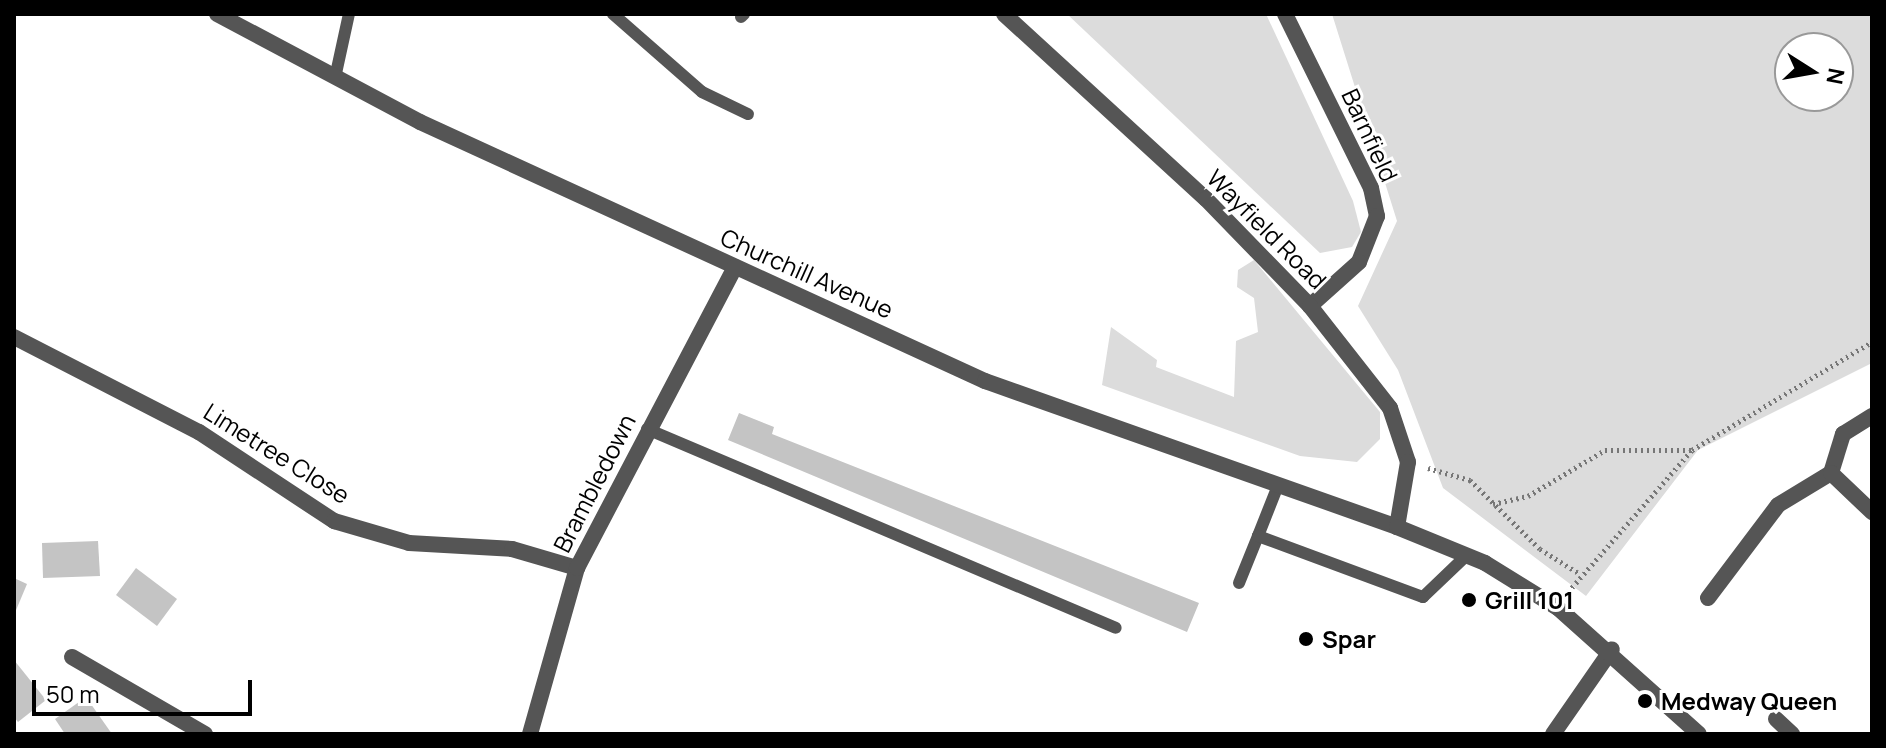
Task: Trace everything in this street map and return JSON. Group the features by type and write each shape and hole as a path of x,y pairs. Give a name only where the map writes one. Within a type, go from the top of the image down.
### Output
{"street":[{"name":"Churchill Avenue","path":"217,14 335,78 985,381 1277,488 1397,527 1467,555 1558,608 1612,649 1699,734"},
{"name":"Wayfield Road","path":"1004,14 1310,306 1390,408 1408,462 1397,527"},
{"name":"Barnfield","path":"1285,14 1371,188 1377,216 1359,262 1310,306"},
{"name":"Brambledown","path":"530,734 577,568 647,429 735,267"},
{"name":"Limetree Close","path":"14,337 199,432 334,521 409,543 512,549 577,568"},
{"path":"1708,598 1778,505 1831,473 1843,434 1872,416"},
{"path":"1831,473 1872,512"},
{"path":"1553,734 1612,649"},
{"path":"72,657 205,734"},
{"path":"1776,719 1792,734"}],"lane":[{"path":"335,78 349,14"},
{"path":"613,14 702,92 748,114"},
{"path":"647,429 1116,628"},
{"path":"1239,583 1277,488"},
{"path":"1258,536 1423,597 1467,555"}],"path":[{"path":"1558,608 1580,574 1692,450 1872,342"},
{"path":"1493,504 1528,496 1605,450 1692,450"},
{"path":"1408,462 1470,480 1540,549 1580,574"}],"shaded area":[{"path":"1067,14 1266,14 1353,201 1361,232 1352,247 1320,253"},
{"path":"1332,14 1872,14 1872,363 1698,450 1586,596 1443,488 1398,370 1358,306 1397,221"},
{"path":"1254,260 1380,412 1380,439 1357,462 1300,456 1102,385 1111,327 1157,360 1156,367 1234,397 1236,341 1258,332 1254,298 1237,287 1238,270"}],"building":[{"path":"739,413 774,427 772,434 1199,603 1187,632 728,440"},
{"path":"98,541 100,576 43,578 42,543"},
{"path":"136,568 177,599 157,626 116,595"},
{"path":"14,578 27,584 14,615"},
{"path":"14,660 46,700 18,722 14,717"},
{"path":"86,697 112,734 65,734 55,719"}],"place":[{"name":"Grill 101","path":"1469,600"},
{"name":"Spar","path":"1306,639"},
{"name":"Medway Queen","path":"1645,701"}]}
